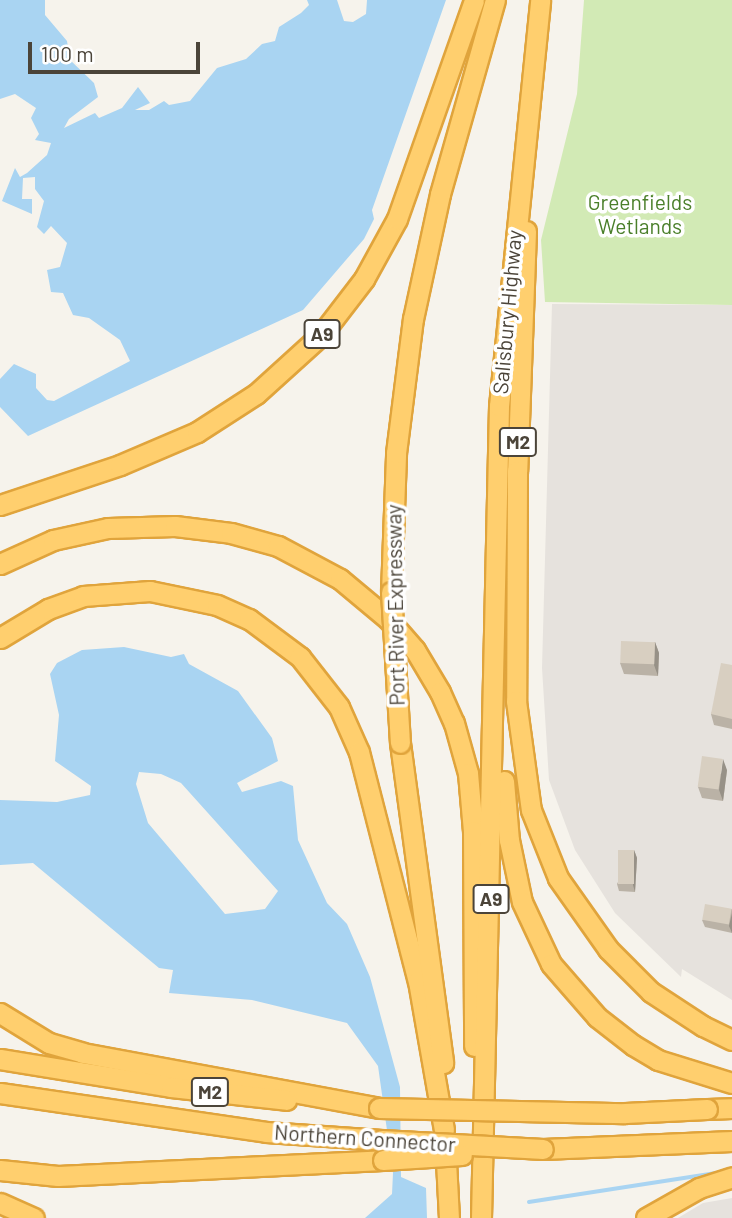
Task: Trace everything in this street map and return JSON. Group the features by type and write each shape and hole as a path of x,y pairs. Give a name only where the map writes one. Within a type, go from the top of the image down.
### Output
{"highway":[{"name":"A9","path":"0,505 120,465 197,432 256,394 321,335 364,279 397,219 474,0"},
{"name":"Port River Expressway","path":"449,1218 439,1012 400,743 391,592 396,453 413,319 437,205 495,0"},
{"name":"Salisbury Highway","path":"494,668 499,395 540,0"},
{"name":"M2","path":"549,0 522,311 516,701 523,774 541,839 558,878 593,930 651,992 702,1026 732,1040"},
{"path":"0,564 53,540 108,528 175,526 231,533 278,546 340,579 388,619 440,692 454,723 468,773 480,1130"},
{"path":"0,638 38,614 83,596 150,591 217,605 277,637 300,657 339,707 359,752 418,981 444,1130"},
{"name":"A9","path":"481,1218 480,1130 491,915 494,668"},
{"path":"494,668 509,840 522,902 551,964 597,1017 633,1045 658,1060 732,1083"},
{"path":"0,1013 49,1042 83,1053 379,1108"},
{"name":"Northern Connector","path":"0,1059 171,1087 379,1108 612,1113 732,1108"},
{"name":"Northern Connector","path":"0,1093 267,1132 382,1140 543,1149 732,1141"},
{"path":"0,1170 71,1176 543,1149"},
{"path":"646,1218 699,1188 732,1177"},
{"path":"0,1203 34,1218"}],"shaded area":[{"path":"552,304 732,305 732,1000 682,969 681,977 615,913 575,850 549,780 542,668"},
{"path":"732,1198 732,1218 678,1218 703,1203"}],"green space":[{"name":"Greenfields Wetlands","path":"584,0 732,0 732,305 545,302 541,240 577,94"}],"water":[{"path":"0,0 45,0 45,15 67,41 70,60 94,83 98,97 69,119 64,128 95,113 99,118 122,108 138,87 150,103 135,110 149,110 164,101 169,105 190,101 217,68 246,59 262,44 275,41 279,27 301,13 309,5 307,0 337,0 344,21 353,22 366,14 367,0 446,0 372,210 374,219 364,239 303,310 28,436 0,407 0,379 14,364 36,374 36,388 47,400 54,401 130,361 120,340 89,318 73,315 63,293 51,292 47,270 60,267 67,243 51,226 44,234 37,227 44,201 35,189 35,177 23,178 22,199 32,199 32,214 2,201 15,168 20,177 27,173 47,155 51,143 35,140 39,134 31,118 36,108 15,94 0,99"},
{"path":"124,647 171,657 184,654 189,664 238,691 272,738 278,761 237,783 242,792 281,781 293,786 298,840 327,903 347,924 370,977 400,1087 401,1177 426,1188 427,1218 365,1218 392,1194 393,1173 378,1066 347,1023 252,1000 169,993 173,970 159,968 33,863 0,865 0,800 57,802 90,795 91,786 55,761 59,715 50,674 57,663 82,650","holes":["139,772 161,774 181,783 278,891 265,909 225,914 148,823 136,784"]}],"building":[{"path":"621,641 655,642 654,664 620,663"},
{"path":"721,663 732,665 732,719 711,714"},
{"path":"702,756 723,759 718,790 698,787"},
{"path":"618,850 634,850 634,884 618,884"},
{"path":"705,904 732,909 729,924 702,920"}],"waterway":[{"path":"529,1202 716,1173"}]}
